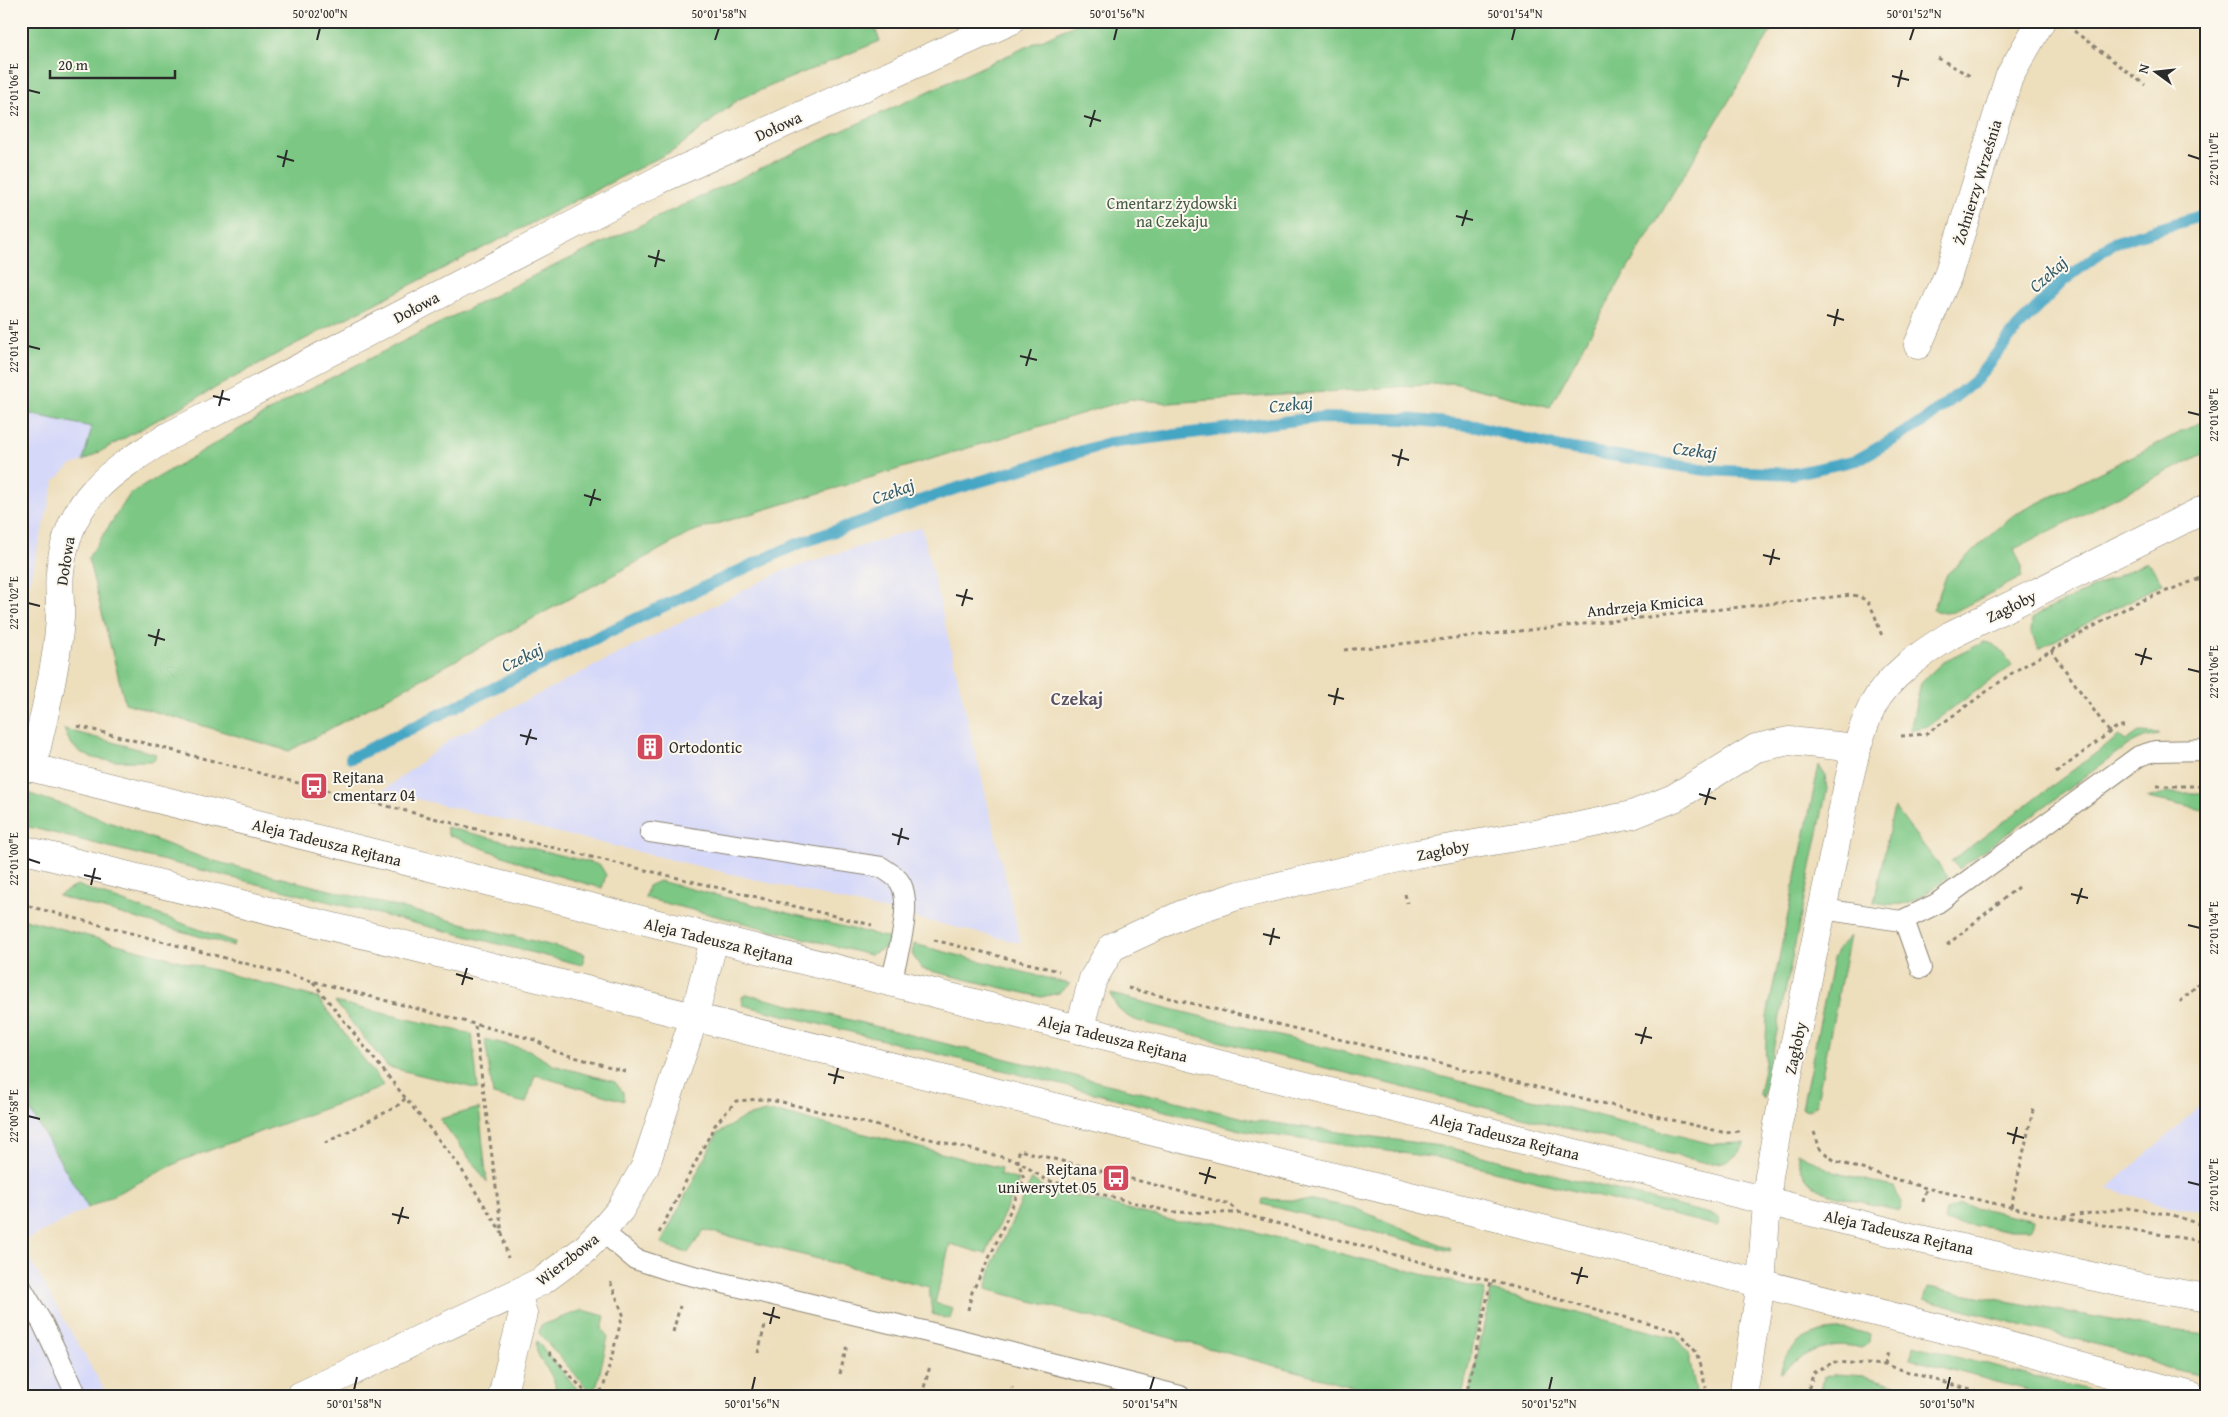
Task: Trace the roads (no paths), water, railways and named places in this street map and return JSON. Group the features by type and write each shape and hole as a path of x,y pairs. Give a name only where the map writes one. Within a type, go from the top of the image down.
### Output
{"main road":[{"name":"Żołnierzy Września","path":"1918,345 1948,275 2009,77 2041,21"},
{"name":"Dołowa","path":"27,767 43,716 60,618 60,574 64,547 72,521 94,489 124,464 169,436 659,180 993,25"},
{"name":"Zagłoby","path":"1744,1396 1761,1284 1767,1201 1778,1124 1857,748 1873,705 1900,673 1916,659 1951,635 2207,508"},
{"name":"Zagłoby","path":"1079,1030 1093,979 1112,947 1184,914 1240,895 1416,854 1575,827 1632,815 1674,798 1756,748 1789,741 1857,748"},
{"name":"Aleja Tadeusza Rejtana","path":"27,767 1915,1238 2137,1286 2207,1298"},
{"path":"21,849 2076,1363 2192,1396"},
{"name":"Wierzbowa","path":"300,1396 542,1282 565,1265 602,1231 620,1210 646,1167 694,1018 714,939"},
{"path":"502,1396 523,1313 517,1294"}],"lane":[{"path":"1823,908 1901,922 1936,904 2139,756 2155,751 2207,750"},
{"path":"650,832 881,867 894,875 901,884 905,900 902,932 891,983"},
{"path":"1904,920 1921,968"},
{"path":"602,1231 634,1259 669,1270 961,1340 1180,1396"},
{"path":"21,1288 43,1324 77,1396"}],"waterway":[{"name":"Czekaj","path":"351,758 610,631 795,545 948,491 1109,443 1314,418 1407,419 1476,426 1554,446 1706,470 1792,474 1857,460 1923,422 1976,380 2017,328 2063,281 2113,243 2207,214"}],"place":[{"name":"Ortodontic","path":"650,747"},
{"name":"Rejtana cmentarz 04","path":"314,786"},
{"name":"Rejtana uniwersytet 05","path":"1116,1178"}],"district":[{"name":"Czekaj","path":"1077,698"}],"park label":[{"name":"Cmentarz żydowski na Czekaju","path":"1172,212"}]}
